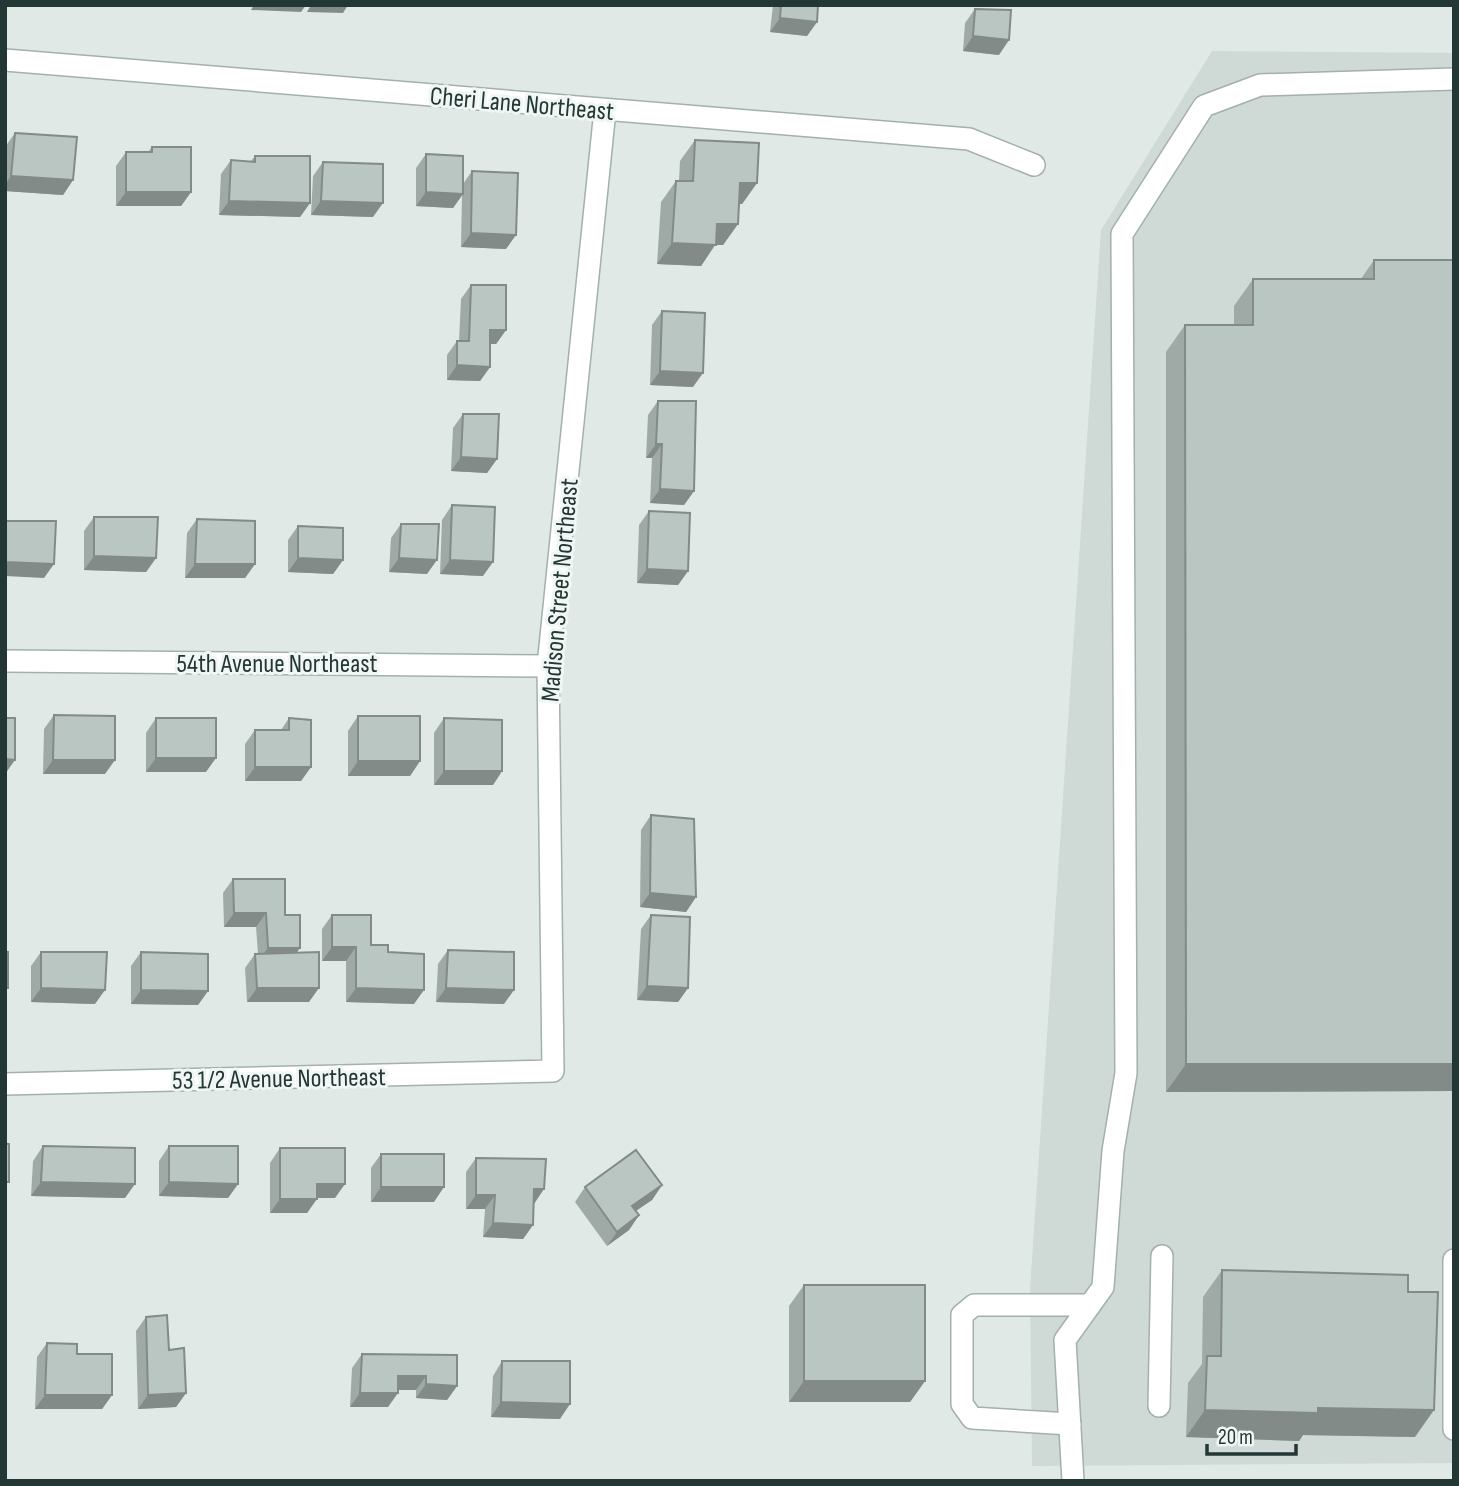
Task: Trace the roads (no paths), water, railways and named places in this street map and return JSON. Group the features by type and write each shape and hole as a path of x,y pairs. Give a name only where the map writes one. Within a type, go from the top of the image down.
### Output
{"street":[{"name":"Cheri Lane Northeast","path":"5,61 969,139 1034,166"},
{"path":"1073,1481 1065,1340 1103,1287 1113,1151 1126,1073 1122,234 1204,106 1260,85 1454,79"},
{"name":"Madison Street Northeast","path":"553,1071 548,666 605,110"},
{"name":"54th Avenue Northeast","path":"5,661 548,666"},
{"name":"53 1/2 Avenue Northeast","path":"5,1084 553,1071"},
{"path":"1159,1406 1162,1256"},
{"path":"1454,1260 1454,1429"},
{"path":"1070,1423 972,1418 966,1413 961,1404 962,1315 974,1305 1090,1305"}]}
